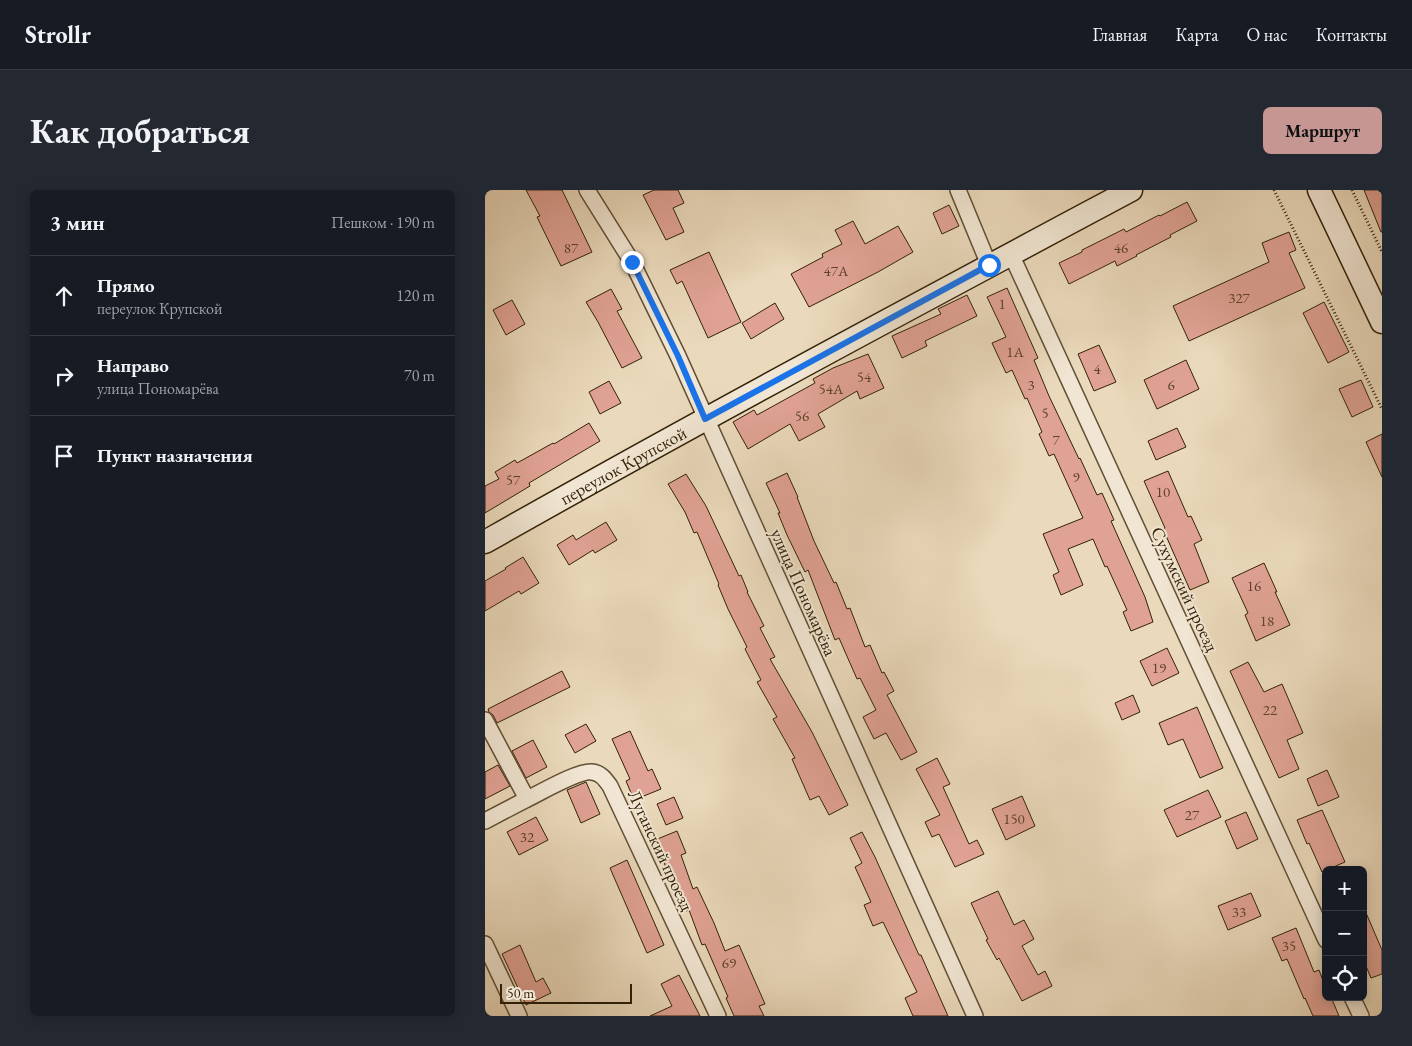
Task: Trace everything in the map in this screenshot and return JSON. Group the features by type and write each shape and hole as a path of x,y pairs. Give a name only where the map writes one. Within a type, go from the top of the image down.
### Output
{"street":[{"name":"улица Пономарёва","path":"587,190 632,262 678,356 975,1016"},
{"path":"958,190 989,265"},
{"name":"переулок Крупской","path":"485,542 705,419 1131,190"},
{"path":"1319,190 1382,322"},
{"name":"Сухумский проезд","path":"1011,254 1322,931"},
{"path":"485,720 527,800"},
{"name":"Луганский проезд","path":"485,821 581,774 592,772 602,775 610,786 718,1016"},
{"path":"485,944 519,1016"},
{"path":"1354,1001 1361,1016"}],"path":[{"path":"1275,190 1382,409"},
{"path":"1352,190 1382,252"}],"building":[{"path":"526,190 562,190 592,252 561,266 537,217 540,216"},
{"path":"654,190 678,190 684,203 673,208 684,232 666,240 643,195"},
{"path":"1364,190 1382,190 1382,232 1381,232"},
{"path":"1187,202 1197,221 1117,266 1115,261 1069,284 1059,263 1124,229 1126,232"},
{"path":"949,205 959,226 942,234 933,213"},
{"path":"853,221 865,244 898,226 913,252 809,307 791,274 823,257 822,254 842,244 835,230"},
{"path":"1289,232 1296,250 1289,253 1305,288 1189,341 1173,306 1269,262 1262,243"},
{"path":"709,252 741,322 708,338 682,281 677,284 670,270"},
{"path":"1007,288 1038,358 1034,360 1049,396 1097,495 1102,493 1114,520 1111,521 1145,597 1153,622 1131,631 1123,612 1127,610 1093,539 1068,549 1083,585 1061,595 1053,575 1059,572 1043,534 1083,518 1054,454 1049,456 1039,434 1042,432 1027,398 1025,399 1012,370 1006,373 992,343 1006,337 987,297"},
{"path":"611,289 622,309 617,311 642,358 622,368 586,302"},
{"path":"967,295 977,316 925,341 927,346 902,358 892,336 941,314 938,309"},
{"path":"512,300 525,324 506,335 493,310"},
{"path":"1324,302 1349,352 1328,363 1303,313"},
{"path":"775,303 784,319 751,339 742,323"},
{"path":"1099,345 1116,382 1094,391 1078,354"},
{"path":"868,354 884,388 860,399 857,391 818,414 825,427 799,441 790,424 748,449 733,422 754,410 757,415 815,383 813,379 833,368"},
{"path":"1186,360 1199,389 1157,409 1144,380"},
{"path":"1361,380 1373,407 1352,417 1339,389"},
{"path":"609,381 621,403 600,414 589,392"},
{"path":"589,423 600,441 529,483 530,486 485,513 485,486 499,479 495,472 515,460 517,463 554,444"},
{"path":"1177,428 1186,447 1156,460 1148,441"},
{"path":"1382,434 1382,477 1366,442"},
{"path":"1168,471 1188,517 1191,516 1202,540 1194,544 1209,582 1190,590 1144,481"},
{"path":"787,473 814,541 834,583 836,582 847,609 850,608 865,647 870,645 882,673 884,672 894,691 887,695 917,752 901,760 886,733 874,739 863,717 876,710 860,678 857,679 839,638 835,640 808,570 805,572 787,535 778,513 780,513 766,483"},
{"path":"686,474 706,506 739,576 741,575 747,592 764,626 760,628 775,657 770,659 812,732 848,805 829,815 819,796 810,800 792,759 795,758 773,719 777,717 757,682 761,680 745,649 747,647 728,609 697,532 694,533 685,512 668,484"},
{"path":"606,522 617,540 595,553 593,550 569,565 557,545 573,535 576,540"},
{"path":"523,557 539,583 521,594 519,591 485,611 485,581"},
{"path":"1264,563 1290,625 1256,641 1245,615 1248,613 1232,578"},
{"path":"1167,648 1179,673 1152,686 1140,661"},
{"path":"1248,662 1264,692 1282,684 1303,733 1287,740 1299,769 1279,778 1230,671"},
{"path":"562,671 570,687 497,723 489,712 488,709"},
{"path":"1133,695 1140,712 1122,720 1115,703"},
{"path":"1197,707 1223,768 1200,778 1183,739 1168,745 1159,723"},
{"path":"586,724 596,741 575,753 565,735"},
{"path":"630,731 648,771 652,769 661,789 634,800 626,781 630,779 612,739"},
{"path":"533,740 547,767 526,778 512,751"},
{"path":"937,758 950,784 943,787 969,844 977,840 984,854 955,867 939,834 932,837 925,822 940,815 916,769"},
{"path":"498,765 510,786 485,799 485,772"},
{"path":"1327,770 1339,797 1318,806 1307,779"},
{"path":"586,782 600,814 581,823 567,790"},
{"path":"1208,790 1221,817 1177,837 1164,810"},
{"path":"1022,796 1035,826 1006,840 992,809"},
{"path":"674,797 683,818 666,825 657,804"},
{"path":"1322,810 1345,862 1336,866 1322,866 1322,872 1297,820"},
{"path":"1246,812 1258,839 1237,849 1225,821"},
{"path":"536,817 548,840 519,855 507,832"},
{"path":"677,831 686,853 681,855 693,889 697,887 725,951 739,945 765,1004 759,1006 764,1016 734,1016 726,998 728,997 705,944 702,945 689,910 686,911 675,890 655,840"},
{"path":"862,832 948,1016 913,1016 905,998 917,992 883,922 873,926 864,905 871,902 855,867 862,863 850,838"},
{"path":"627,860 664,945 647,953 610,868"},
{"path":"998,891 1014,925 1024,920 1034,939 1022,946 1038,975 1045,971 1052,986 1022,1001 999,958 997,960 986,940 988,939 971,903"},
{"path":"1251,893 1261,916 1228,930 1218,906"},
{"path":"1367,915 1382,950 1382,974 1371,978 1367,968"},
{"path":"1296,928 1314,972 1319,970 1322,978 1322,1001 1333,1001 1339,1016 1313,1016 1287,959 1282,961 1272,938"},
{"path":"520,945 536,982 543,978 551,993 526,1005 502,954"},
{"path":"679,975 700,1016 650,1016 672,1006 661,984"}],"route":[{"path":"632,262 678,356 705,419 989,265"}]}
